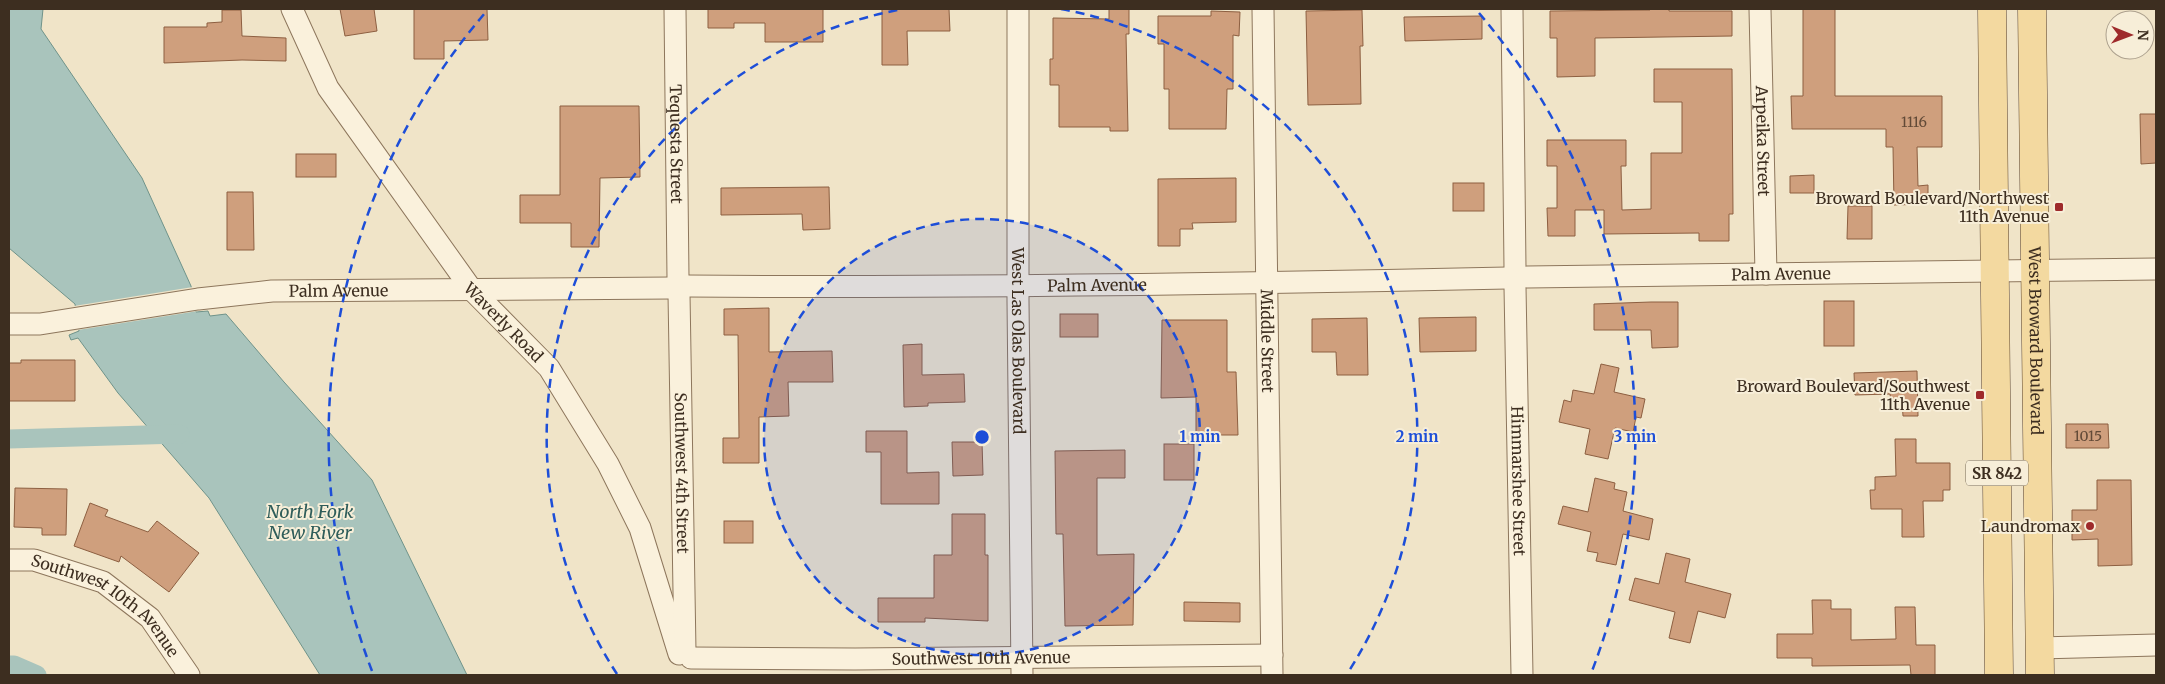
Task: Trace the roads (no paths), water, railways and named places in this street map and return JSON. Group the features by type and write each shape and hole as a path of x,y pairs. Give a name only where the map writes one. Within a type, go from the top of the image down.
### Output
{"main road":[{"name":"SR 842","path":"1992,9 1999,675"},
{"name":"West Broward Boulevard","path":"2032,9 2040,675"}],"street":[{"name":"Waverly Road","path":"292,9 328,88 472,290 549,368 608,464 640,528 685,661"},
{"name":"Tequesta Street","path":"675,9 679,287"},
{"name":"West Las Olas Boulevard","path":"1018,9 1021,666"},
{"name":"Middle Street","path":"1263,9 1272,665"},
{"name":"Himmarshee Street","path":"1512,9 1522,675"},
{"name":"Arpeika Street","path":"1760,9 1766,274"},
{"name":"Palm Avenue","path":"9,324 40,324 198,299 272,291 1267,283 1516,277 2156,269"},
{"name":"Southwest 4th Street","path":"679,287 685,661"},
{"name":"Southwest 10th Avenue","path":"9,560 34,560 103,582 150,618 189,675"},
{"path":"2039,648 2156,645"},
{"name":"Southwest 10th Avenue","path":"685,661 1021,666 1272,665"}],"water":[{"name":"North Fork New River","path":"9,9 43,9 41,29 142,178 191,286 196,312 208,311 210,316 226,314 372,480 467,675 320,675 209,498 118,393 78,338 71,340 69,335 79,331 75,304 9,248"}],"waterway":[{"path":"9,439 180,434"},
{"path":"9,665 14,665 37,675"}],"place":[{"name":"Broward Boulevard/Northwest 11th Avenue","path":"2059,207"},
{"name":"Broward Boulevard/Southwest 11th Avenue","path":"1980,395"},
{"name":"Laundromax","path":"2090,526"}]}
